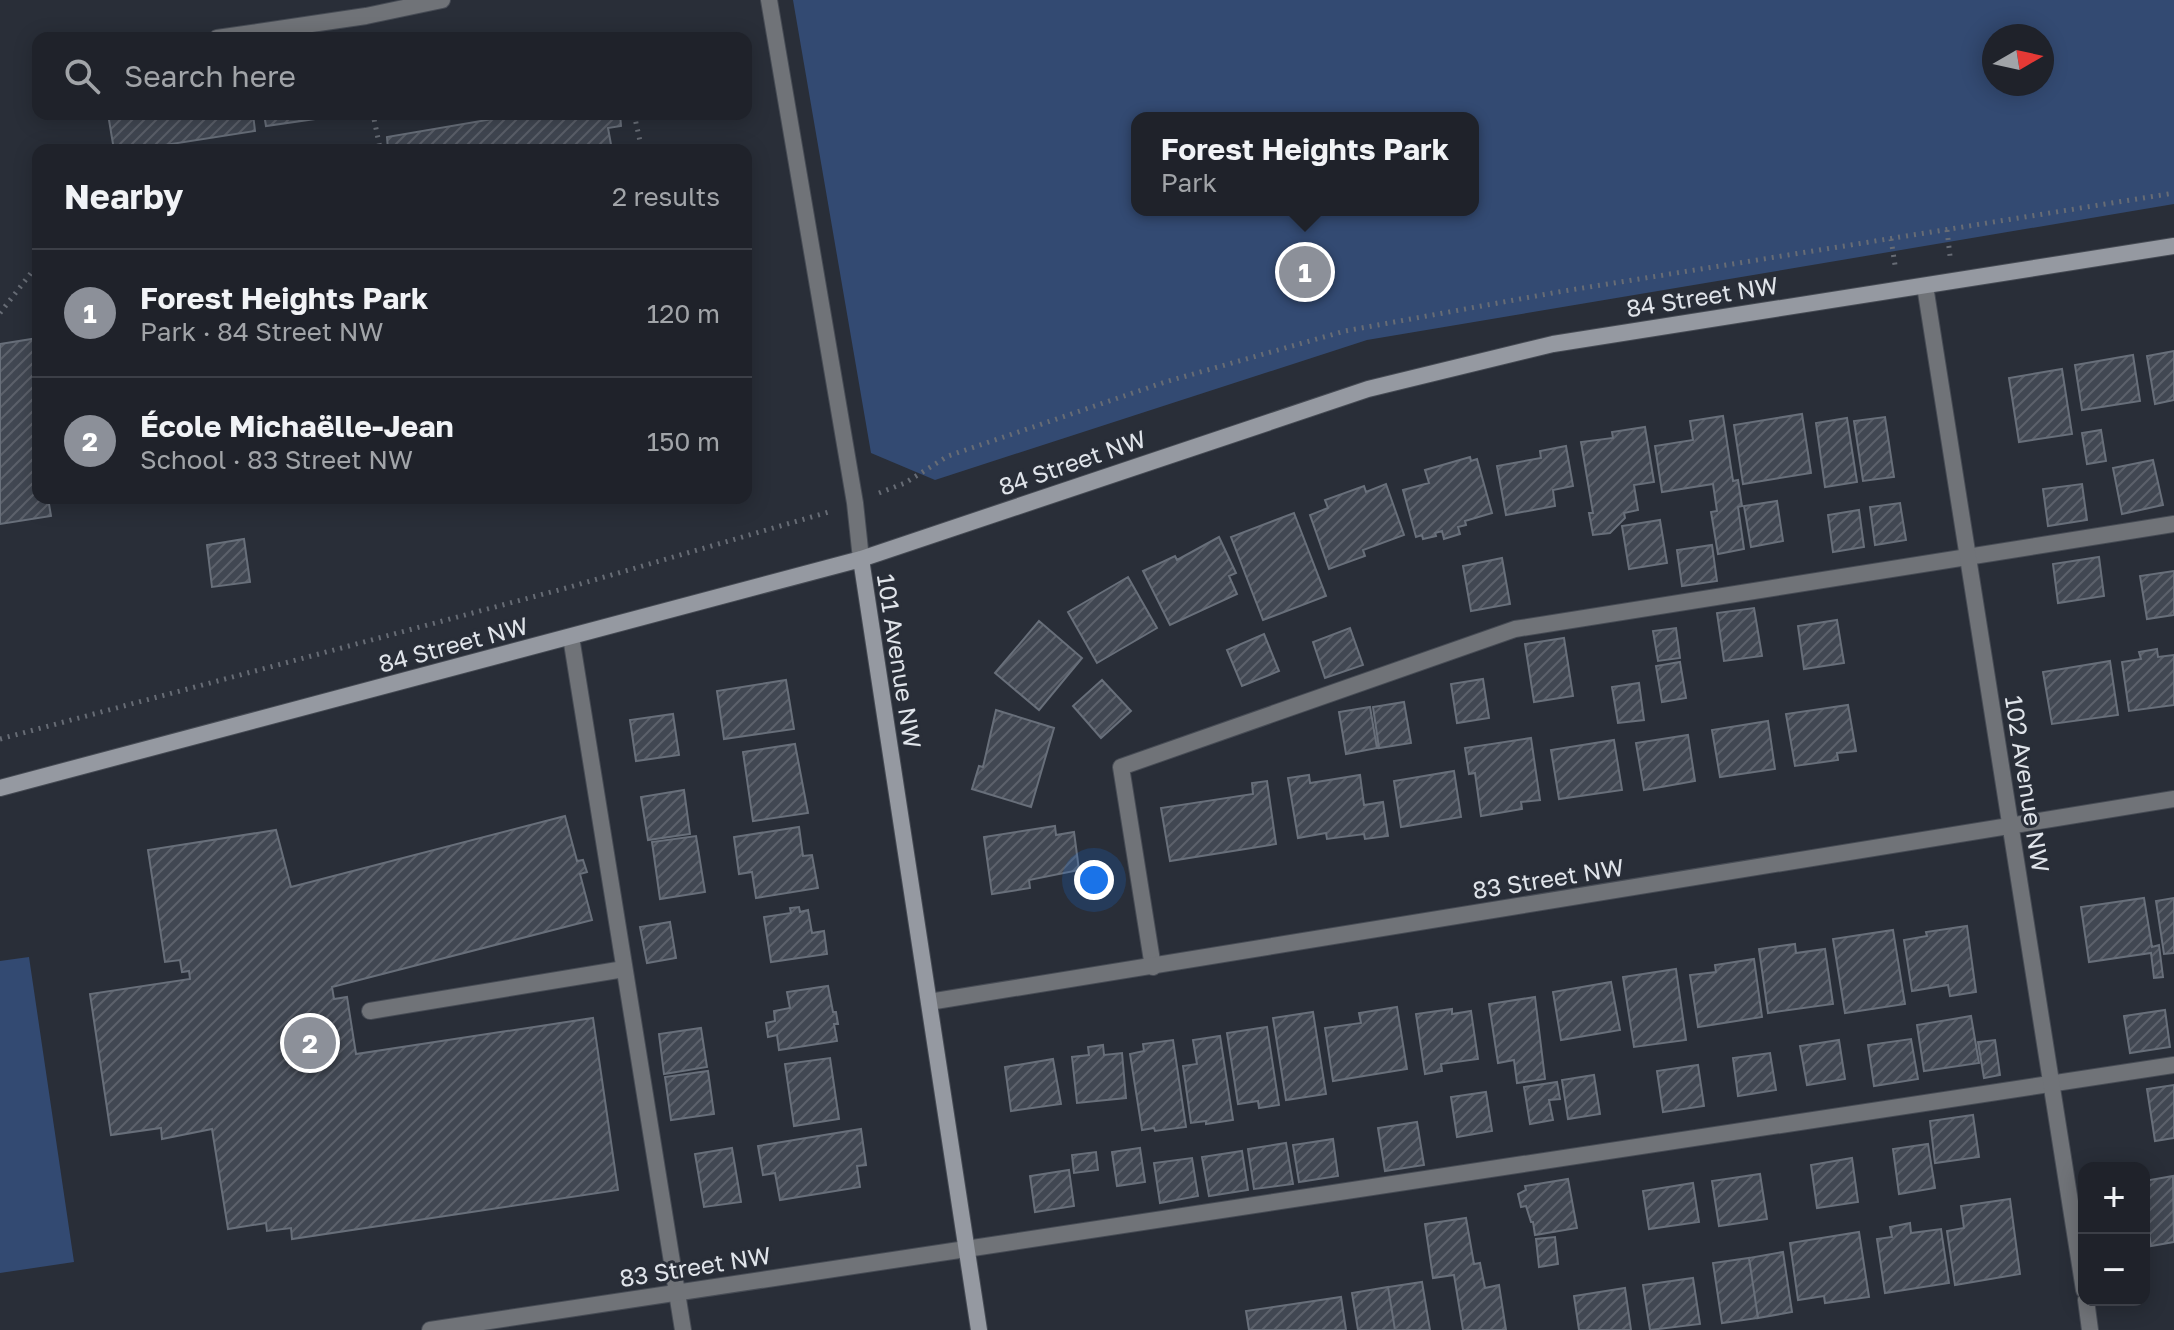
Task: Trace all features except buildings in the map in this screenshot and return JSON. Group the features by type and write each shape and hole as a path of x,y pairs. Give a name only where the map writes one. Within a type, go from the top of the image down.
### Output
{"main road":[{"name":"84 Street NW","path":"0,788 861,559 1368,389 1553,344 2174,246"},
{"name":"101 Avenue NW","path":"861,559 979,1330"}],"street":[{"path":"258,32 366,16 442,0"},
{"name":"101 Avenue NW","path":"769,0 855,503 861,559"},
{"name":"102 Avenue NW","path":"1925,286 2078,1253"},
{"path":"1153,967 1121,767 1515,629 2174,524"},
{"path":"571,637 683,1330"},
{"name":"83 Street NW","path":"929,1002 2174,799"},
{"path":"370,1011 624,969"},
{"name":"83 Street NW","path":"430,1330 2174,1065"},
{"path":"2087,1306 2090,1330"}],"path":[{"path":"374,120 379,144"},
{"path":"635,120 641,144"},
{"path":"905,483 948,456 1165,382 1345,331 1558,292 2174,193"},
{"path":"0,313 32,272"},
{"path":"0,739 570,587 807,520"}],"shaded area":[{"path":"793,0 2174,0 2174,204 1367,340 935,480 871,453"},
{"path":"29,957 74,1262 0,1273 0,961"}],"place":[{"name":"Forest Heights Park","path":"1305,272"},
{"name":"École Michaëlle-Jean","path":"310,1043"}]}
